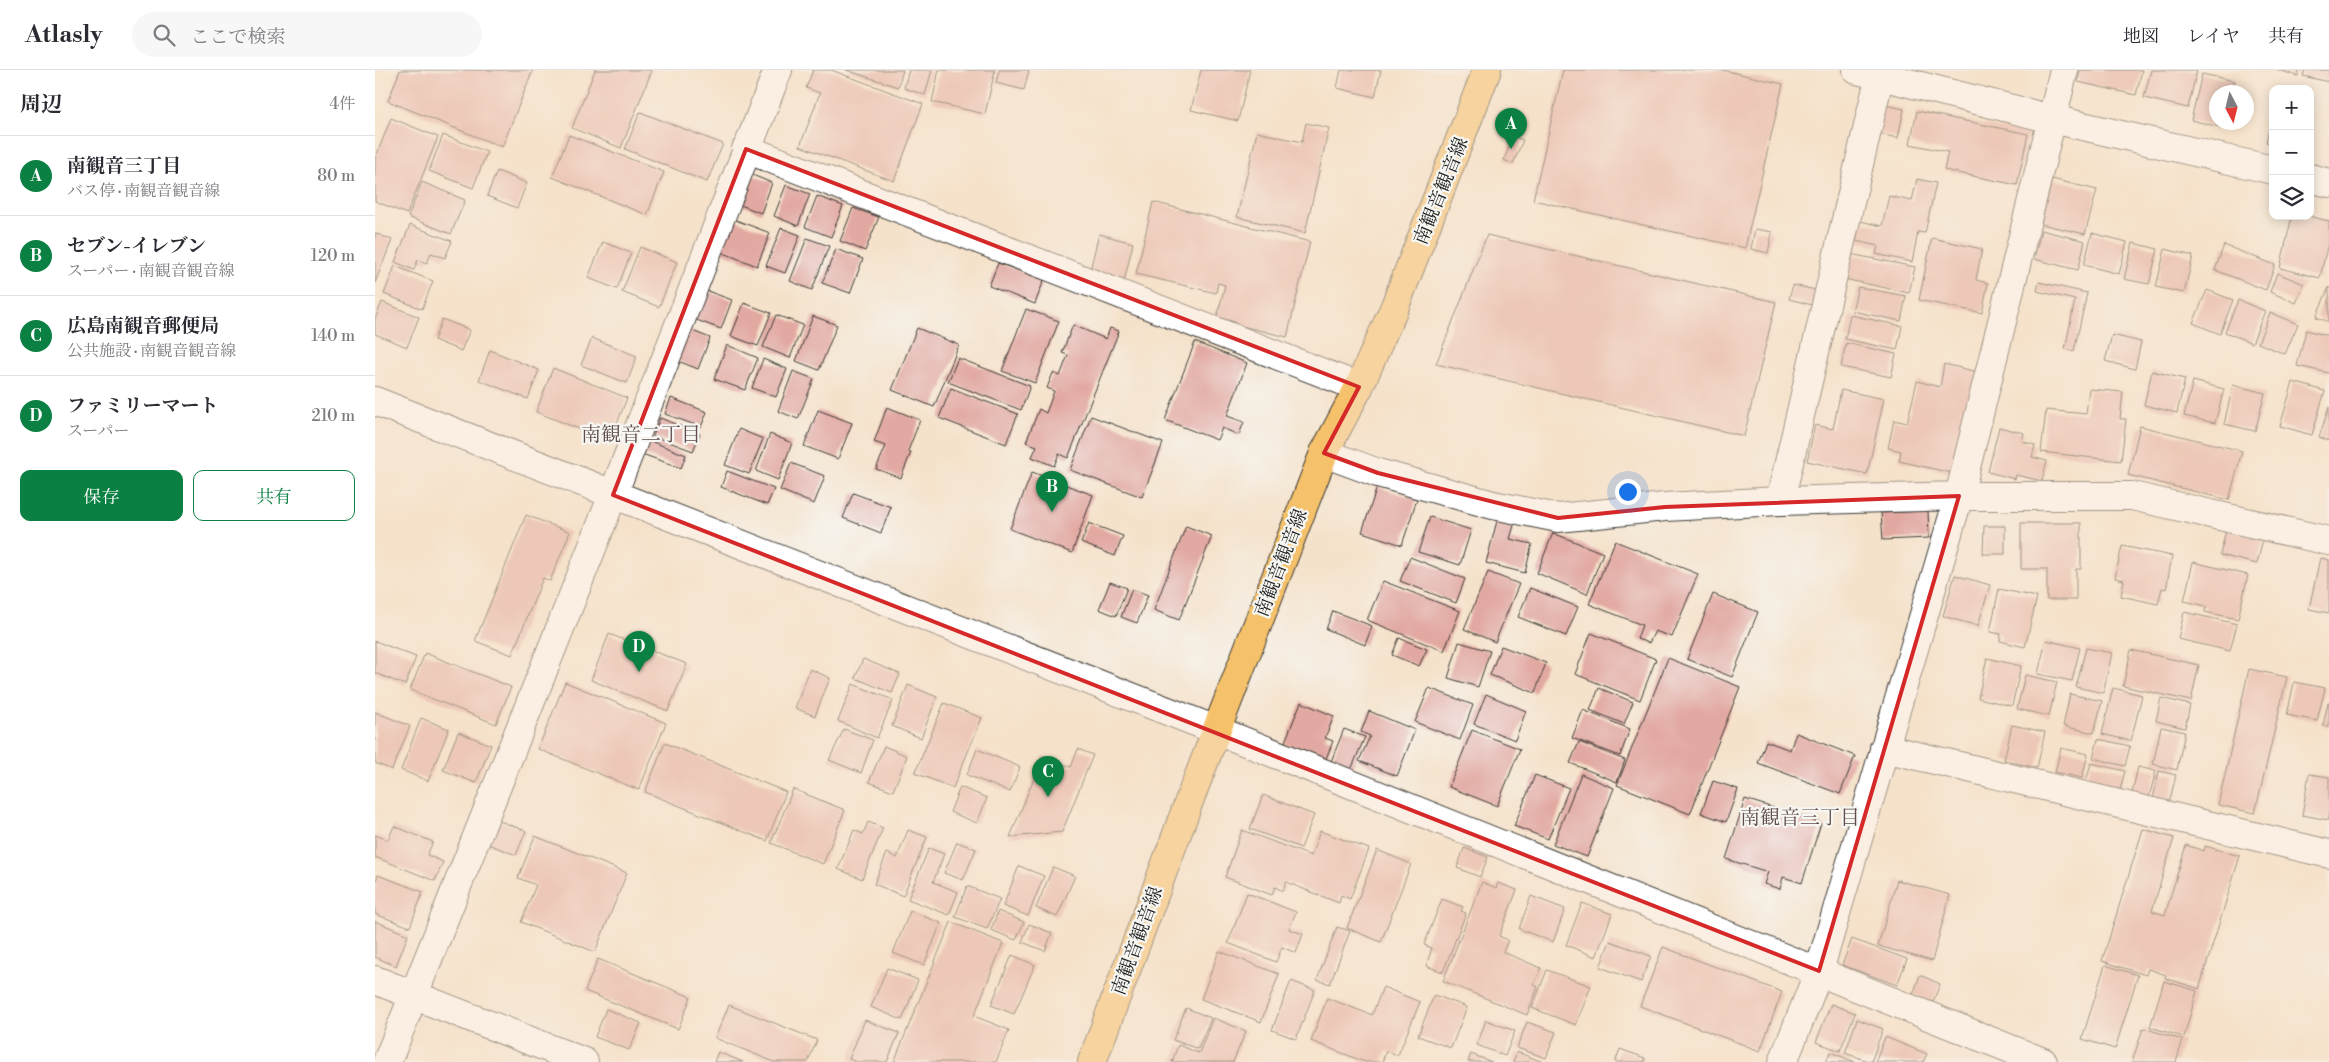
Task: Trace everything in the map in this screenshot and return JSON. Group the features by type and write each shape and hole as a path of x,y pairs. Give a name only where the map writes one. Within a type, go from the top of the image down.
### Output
{"main road":[{"name":"南観音観音線","path":"1091,1062 1216,730 1324,453 1359,387 1395,306 1487,70"}],"street":[{"path":"387,1062 613,495 778,70"},
{"path":"1783,1062 1819,971 1959,496 2063,70"},
{"path":"1780,501 1869,73 2052,119 2269,169"},
{"path":"746,149 1359,387"},
{"path":"2314,179 2329,183"},
{"path":"375,401 1216,730 2043,1062"},
{"path":"1324,453 1378,473 1474,500 1558,518 1665,507 1780,501 1959,496 2132,496 2329,541"},
{"path":"1884,748 2329,854"},
{"path":"375,980 583,1062"}],"highlighted area":[{"path":"746,149 1359,387 1324,453 1378,473 1558,518 1665,507 1959,496 1819,971 613,495"}],"building":[{"path":"400,70 533,70 502,147 388,101"},
{"path":"595,70 652,70 621,148 572,128"},
{"path":"813,70 831,70 923,104 894,181 800,146 820,93 806,88"},
{"path":"846,70 903,70 898,87"},
{"path":"909,70 932,70 925,95 904,88"},
{"path":"939,70 995,70 985,114 932,102"},
{"path":"999,70 1029,70 1024,90 996,83"},
{"path":"1201,70 1250,70 1238,121 1191,110"},
{"path":"1341,70 1381,70 1375,97 1337,88"},
{"path":"1563,70 1723,70 1783,84 1745,248 1533,200"},
{"path":"2080,70 2142,70 2136,95 2078,82"},
{"path":"2151,70 2197,70 2188,108 2144,98"},
{"path":"2278,70 2299,70 2298,76"},
{"path":"2305,70 2329,70 2329,82 2303,76"},
{"path":"2202,74 2235,81 2234,85 2209,85 2209,124 2191,120"},
{"path":"1880,104 1904,109 1898,138 1874,133"},
{"path":"1917,111 2028,134 2017,185 1944,170 1948,152 1910,144"},
{"path":"640,112 723,144 707,182 625,149"},
{"path":"391,118 438,137 407,214 375,201 375,159"},
{"path":"1306,123 1329,128 1305,233 1237,217 1257,132 1302,142"},
{"path":"2269,129 2269,143 2266,142"},
{"path":"443,135 487,152 473,188 429,171"},
{"path":"569,135 664,172 647,215 552,177"},
{"path":"1513,136 1523,140 1513,164 1504,160"},
{"path":"497,171 527,183 517,208 487,196"},
{"path":"750,174 772,183 761,213 738,204"},
{"path":"1917,179 1936,183 1925,233 1918,232 1912,262 1876,254 1878,246 1856,241 1860,221 1882,226 1889,196 1912,201"},
{"path":"2052,179 2097,190 2085,234 2041,224"},
{"path":"422,182 465,200 451,234 408,217"},
{"path":"786,185 810,194 798,226 774,216"},
{"path":"817,196 843,206 831,237 805,227"},
{"path":"1153,202 1310,242 1287,337 1234,324 1235,322 1217,317 1225,285 1218,283 1216,293 1136,274"},
{"path":"853,208 879,217 865,251 840,241"},
{"path":"2314,217 2329,221 2329,238 2320,278 2280,268 2291,220 2314,220"},
{"path":"733,219 770,233 757,266 721,252"},
{"path":"410,225 452,241 445,258 431,253 427,263 418,260 414,270 395,262"},
{"path":"781,228 800,235 785,273 766,266"},
{"path":"1755,229 1772,232 1768,253 1751,249"},
{"path":"2041,230 2085,241 2078,270 2034,259"},
{"path":"375,233 392,240 375,283"},
{"path":"2092,233 2127,242 2119,274 2084,265"},
{"path":"1099,234 1133,243 1124,282 1089,274"},
{"path":"1487,235 1776,302 1744,436 1436,364"},
{"path":"807,238 829,246 812,290 790,281"},
{"path":"1932,238 1982,249 1976,280 1988,283 1982,313 1919,300"},
{"path":"603,242 631,253 617,289 588,278"},
{"path":"2133,243 2158,249 2149,284 2124,279"},
{"path":"2224,245 2275,265 2266,290 2215,270"},
{"path":"640,247 677,262 659,307 622,292"},
{"path":"836,249 863,259 850,293 822,283"},
{"path":"2165,249 2193,256 2184,293 2156,287"},
{"path":"1850,254 1915,267 1909,293 1844,279"},
{"path":"998,263 1044,280 1035,304 989,286"},
{"path":"395,266 433,281 422,309 384,294"},
{"path":"2277,273 2304,284 2296,303 2270,292"},
{"path":"2039,282 2087,293 2074,351 2065,349 2075,300 2037,291"},
{"path":"1793,285 1820,291 1816,306 1789,299"},
{"path":"1858,287 1906,296 1901,321 1852,311"},
{"path":"2329,287 2329,322 2316,317"},
{"path":"702,289 732,300 721,329 691,318"},
{"path":"2207,290 2233,300 2220,334 2193,323"},
{"path":"2238,300 2265,311 2252,343 2225,332"},
{"path":"382,302 419,317 407,347 375,334 375,319"},
{"path":"744,303 771,313 758,346 731,336"},
{"path":"1026,309 1059,321 1035,383 1002,371"},
{"path":"2270,313 2298,324 2285,354 2258,343"},
{"path":"776,315 803,325 790,358 763,347"},
{"path":"1850,315 1902,326 1897,350 1845,339"},
{"path":"813,316 837,325 819,370 796,361"},
{"path":"442,319 470,330 461,351 434,340"},
{"path":"1073,325 1106,339 1110,328 1119,331 1068,458 1059,454 1054,466 1032,457 1037,446 1026,442 1039,409 1046,413 1054,391 1047,388 1053,373 1060,376 1068,355 1062,353"},
{"path":"685,328 710,338 698,369 673,359"},
{"path":"917,328 959,345 934,407 892,390"},
{"path":"2306,330 2329,336 2329,373 2297,366"},
{"path":"2112,335 2141,342 2135,369 2105,361"},
{"path":"592,338 637,356 627,383 581,365"},
{"path":"1195,342 1247,363 1227,416 1244,422 1239,435 1222,428 1217,440 1165,420"},
{"path":"1846,343 1896,354 1891,377 1841,367"},
{"path":"727,345 758,358 745,390 714,379"},
{"path":"490,350 539,370 528,399 479,380"},
{"path":"958,358 1030,386 1021,410 948,382"},
{"path":"763,359 787,369 776,397 752,388"},
{"path":"1944,364 1978,372 1956,474 1899,461 1901,451 1888,448 1894,420 1907,423 1917,381 1940,387"},
{"path":"553,368 627,398 610,441 536,412"},
{"path":"793,371 814,379 798,419 778,411"},
{"path":"2152,371 2185,379 2177,413 2144,405"},
{"path":"2193,381 2224,389 2215,423 2184,416"},
{"path":"2293,382 2325,391 2312,435 2280,426"},
{"path":"2233,385 2265,393 2255,431 2224,424"},
{"path":"951,388 1018,414 1006,444 939,418"},
{"path":"2089,389 2123,392 2120,419 2126,419 2121,461 2041,452 2046,410 2086,414"},
{"path":"1841,390 1884,399 1867,474 1807,461 1815,425 1833,429"},
{"path":"671,398 707,412 701,427 665,414"},
{"path":"887,407 920,420 908,451 911,452 901,478 876,469 886,446 874,442"},
{"path":"2329,407 2329,441 2319,437"},
{"path":"818,410 852,423 838,459 804,446"},
{"path":"1091,416 1163,443 1142,497 1070,470"},
{"path":"660,418 700,434 693,451 653,436"},
{"path":"2140,426 2242,451 2229,500 2128,475"},
{"path":"1999,427 2024,433 2022,441 2035,445 2032,457 2047,461 2042,481 2016,475 2015,479 1988,472"},
{"path":"739,429 763,439 749,474 725,465"},
{"path":"770,434 792,443 778,480 756,471"},
{"path":"648,440 686,455 681,468 642,454"},
{"path":"791,463 825,476 814,504 780,490"},
{"path":"727,471 774,489 767,505 721,487"},
{"path":"1032,472 1093,495 1072,553 1010,529"},
{"path":"1377,487 1417,499 1402,545 1362,532"},
{"path":"853,493 891,507 881,533 843,518"},
{"path":"1928,511 1929,538 1883,540 1881,513"},
{"path":"526,515 570,532 550,581 543,578 512,655 475,641"},
{"path":"1430,517 1471,530 1460,565 1418,552"},
{"path":"1498,517 1515,522 1510,539 1532,544 1525,573 1486,563"},
{"path":"1089,523 1123,536 1115,556 1081,543"},
{"path":"2021,523 2081,523 2081,569 2076,569 2076,600 2047,600 2047,569 2021,569"},
{"path":"1186,526 1212,536 1179,620 1154,610"},
{"path":"1984,526 2005,526 2005,554 1983,554"},
{"path":"2226,530 2263,539 2257,564 2220,555"},
{"path":"1553,533 1603,553 1587,594 1537,573"},
{"path":"1615,541 1698,574 1672,637 1655,631 1649,643 1637,639 1642,625 1589,604"},
{"path":"2122,546 2172,556 2166,589 2162,588 2158,604 2121,596 2124,580 2115,578"},
{"path":"1410,557 1465,579 1456,603 1400,581"},
{"path":"2320,558 2329,560 2329,613 2309,609"},
{"path":"2193,562 2248,575 2238,619 2205,612 2206,606 2184,601"},
{"path":"1488,572 1519,584 1495,642 1464,629"},
{"path":"1955,575 1990,585 1978,626 1943,616"},
{"path":"1383,581 1460,611 1444,651 1367,620"},
{"path":"1110,582 1127,588 1116,616 1099,609"},
{"path":"1530,588 1578,607 1566,636 1518,617"},
{"path":"1132,589 1148,595 1137,623 1121,617"},
{"path":"1999,589 2037,597 2025,647 2000,641 2001,634 1990,632"},
{"path":"1713,594 1758,612 1732,677 1687,659"},
{"path":"1333,611 1372,626 1365,645 1326,629"},
{"path":"2184,612 2237,624 2230,651 2178,639"},
{"path":"1591,633 1656,659 1640,700 1575,674"},
{"path":"609,634 687,664 668,711 591,680"},
{"path":"1399,638 1427,649 1419,666 1392,655"},
{"path":"2046,640 2080,648 2072,681 2038,674"},
{"path":"375,641 416,657 405,685 375,673"},
{"path":"1459,642 1490,651 1478,687 1448,678"},
{"path":"1501,646 1546,663 1535,693 1490,675"},
{"path":"2086,648 2112,653 2103,693 2076,687"},
{"path":"2131,650 2199,665 2191,701 2123,686"},
{"path":"425,653 511,687 496,724 410,690"},
{"path":"1668,658 1740,687 1690,814 1617,785"},
{"path":"1987,658 2021,666 2012,706 1978,698"},
{"path":"863,659 900,674 892,693 855,678"},
{"path":"810,669 830,678 815,716 795,708"},
{"path":"2249,669 2287,677 2255,813 2218,805"},
{"path":"2025,675 2057,682 2049,716 2017,709"},
{"path":"565,682 666,723 639,790 538,749"},
{"path":"2294,682 2325,688 2317,721 2287,715"},
{"path":"853,684 893,700 877,738 838,721"},
{"path":"908,685 937,697 921,738 892,726"},
{"path":"1429,688 1473,705 1460,740 1415,722"},
{"path":"1599,688 1633,702 1624,724 1590,710"},
{"path":"2113,688 2142,695 2131,741 2102,734"},
{"path":"1486,694 1526,711 1515,740 1474,724"},
{"path":"2070,694 2102,701 2094,733 2063,726"},
{"path":"2161,698 2190,705 2185,728 2156,721"},
{"path":"1301,702 1334,716 1325,738 1333,741 1325,761 1284,744"},
{"path":"2329,702 2329,727 2323,726"},
{"path":"944,703 982,718 953,788 915,773"},
{"path":"1583,710 1630,729 1620,756 1572,738"},
{"path":"1369,711 1415,730 1397,776 1359,761 1370,736 1361,732"},
{"path":"375,712 410,726 392,770 375,763"},
{"path":"421,718 449,729 428,781 401,770"},
{"path":"2012,725 2045,732 2037,768 2004,760"},
{"path":"2161,727 2185,732 2177,770 2153,764"},
{"path":"844,729 873,740 861,773 829,760"},
{"path":"1344,729 1365,737 1350,772 1330,764"},
{"path":"1472,730 1520,749 1497,806 1449,787"},
{"path":"458,732 491,745 476,783 443,770"},
{"path":"1796,733 1855,756 1840,794 1758,763 1766,741 1790,750"},
{"path":"2098,739 2130,746 2125,766 2093,758"},
{"path":"1579,742 1625,760 1617,782 1570,763"},
{"path":"665,743 786,792 767,841 645,792"},
{"path":"884,746 907,756 893,791 869,782"},
{"path":"2061,748 2088,754 2082,778 2055,772"},
{"path":"977,749 1020,767 1010,792 967,775"},
{"path":"1078,749 1093,755 1062,832 1010,837 1043,756 1071,767"},
{"path":"2091,763 2125,771 2120,790 2086,782"},
{"path":"2138,767 2156,771 2149,797 2132,793"},
{"path":"2159,771 2176,775 2169,803 2153,799"},
{"path":"1581,774 1614,788 1587,857 1553,844"},
{"path":"2309,774 2329,777 2329,820 2302,815"},
{"path":"1535,775 1569,788 1548,839 1514,826"},
{"path":"1713,781 1738,789 1726,822 1701,813"},
{"path":"960,787 987,798 977,823 950,812"},
{"path":"793,789 845,810 823,864 771,843"},
{"path":"1263,795 1314,815 1301,848 1250,829"},
{"path":"1745,799 1821,823 1802,883 1783,877 1780,889 1764,884 1768,872 1726,859"},
{"path":"497,820 526,831 516,855 488,844"},
{"path":"868,822 883,828 862,879 838,869 854,830 863,834"},
{"path":"394,826 433,842 427,855 443,862 435,881 375,857 375,835 388,840"},
{"path":"2143,829 2174,838 2152,911 2165,915 2186,845 2204,851 2205,846 2240,856 2199,989 2165,978 2166,975 2148,969 2146,975 2102,961"},
{"path":"908,830 927,837 903,896 874,884 887,853 897,858"},
{"path":"1242,830 1311,856 1320,831 1369,849 1350,899 1341,895 1339,903 1286,882 1283,891 1275,887 1272,895 1225,877"},
{"path":"535,836 627,873 595,952 521,922 536,885 518,878"},
{"path":"957,842 976,849 963,880 944,873"},
{"path":"929,848 944,854 933,882 958,892 949,915 908,899"},
{"path":"1464,848 1488,857 1480,877 1457,868"},
{"path":"1377,850 1411,864 1381,942 1347,928"},
{"path":"1019,866 1044,876 1028,916 1003,906"},
{"path":"1053,867 1075,876 1057,917 1036,908"},
{"path":"378,875 423,892 410,927 375,914 375,883"},
{"path":"1897,880 1950,895 1932,961 1878,946"},
{"path":"1482,882 1496,888 1498,883 1517,890 1499,936 1508,940 1503,952 1541,968 1534,985 1538,987 1527,1015 1443,981"},
{"path":"967,886 1000,899 987,929 955,917"},
{"path":"1247,893 1296,912 1289,929 1303,934 1296,953 1282,947 1276,962 1228,943"},
{"path":"1531,896 1565,909 1553,942 1519,929"},
{"path":"1442,899 1463,907 1461,911 1466,913 1443,972 1426,966 1432,948 1424,945"},
{"path":"1582,903 1612,914 1596,957 1566,945"},
{"path":"910,911 941,923 924,965 893,953"},
{"path":"998,911 1024,922 1016,940 991,930"},
{"path":"375,921 408,935 396,966 375,957"},
{"path":"951,922 1003,943 974,1016 1009,1030 996,1062 894,1062"},
{"path":"1029,924 1052,933 1045,951 1022,942"},
{"path":"1337,927 1350,931 1330,984 1317,980"},
{"path":"1852,939 1907,959 1897,985 1842,965"},
{"path":"1610,941 1651,956 1641,982 1600,967"},
{"path":"1663,947 1782,992 1760,1051 1640,1006"},
{"path":"1219,951 1279,974 1261,1022 1201,999"},
{"path":"1012,955 1035,965 1014,1014 991,1005"},
{"path":"598,959 691,997 678,1029 585,991"},
{"path":"2105,965 2138,975 2115,1049 2082,1039"},
{"path":"887,968 918,980 902,1020 871,1007"},
{"path":"1547,970 1591,986 1576,1025 1532,1008"},
{"path":"1920,975 1940,984 1933,1002 1913,995"},
{"path":"1291,981 1315,990 1296,1039 1272,1030"},
{"path":"2164,981 2197,991 2184,1037 2150,1027"},
{"path":"1383,987 1420,1002 1398,1055 1386,1051 1382,1062 1365,1062 1311,1041 1327,998 1372,1015"},
{"path":"1434,995 1467,1007 1451,1048 1418,1036"},
{"path":"1831,1004 1855,1013 1840,1051 1816,1042"},
{"path":"729,1005 817,1040 808,1062 774,1062 715,1038"},
{"path":"1186,1008 1211,1018 1198,1049 1173,1040"},
{"path":"606,1009 641,1023 629,1050 595,1037"},
{"path":"1213,1018 1246,1031 1233,1062 1172,1062 1178,1045 1199,1053"},
{"path":"1857,1019 1883,1029 1871,1062 1845,1053"},
{"path":"865,1020 899,1033 887,1062 856,1062 849,1059"},
{"path":"1486,1020 1515,1031 1505,1056 1477,1045"},
{"path":"1527,1022 1556,1032 1546,1058 1517,1048"},
{"path":"2143,1028 2183,1040 2176,1062 2132,1062"},
{"path":"1885,1037 1927,1054 1923,1062 1875,1062"},
{"path":"1620,1049 1645,1058 1644,1062 1615,1062"},
{"path":"718,1052 743,1062 714,1062"},
{"path":"1517,1052 1543,1062 1513,1062"},
{"path":"1830,1052 1855,1062 1826,1062"},
{"path":"1471,1054 1492,1062 1468,1062"}],"place":[{"name":"南観音三丁目","path":"1511,149"},
{"name":"セブン-イレブン","path":"1052,512"},
{"name":"ファミリーマート","path":"639,672"},
{"name":"広島南観音郵便局","path":"1048,797"}],"district":[{"name":"南観音二丁目","path":"641,435"},
{"name":"南観音三丁目","path":"1800,818"}]}
